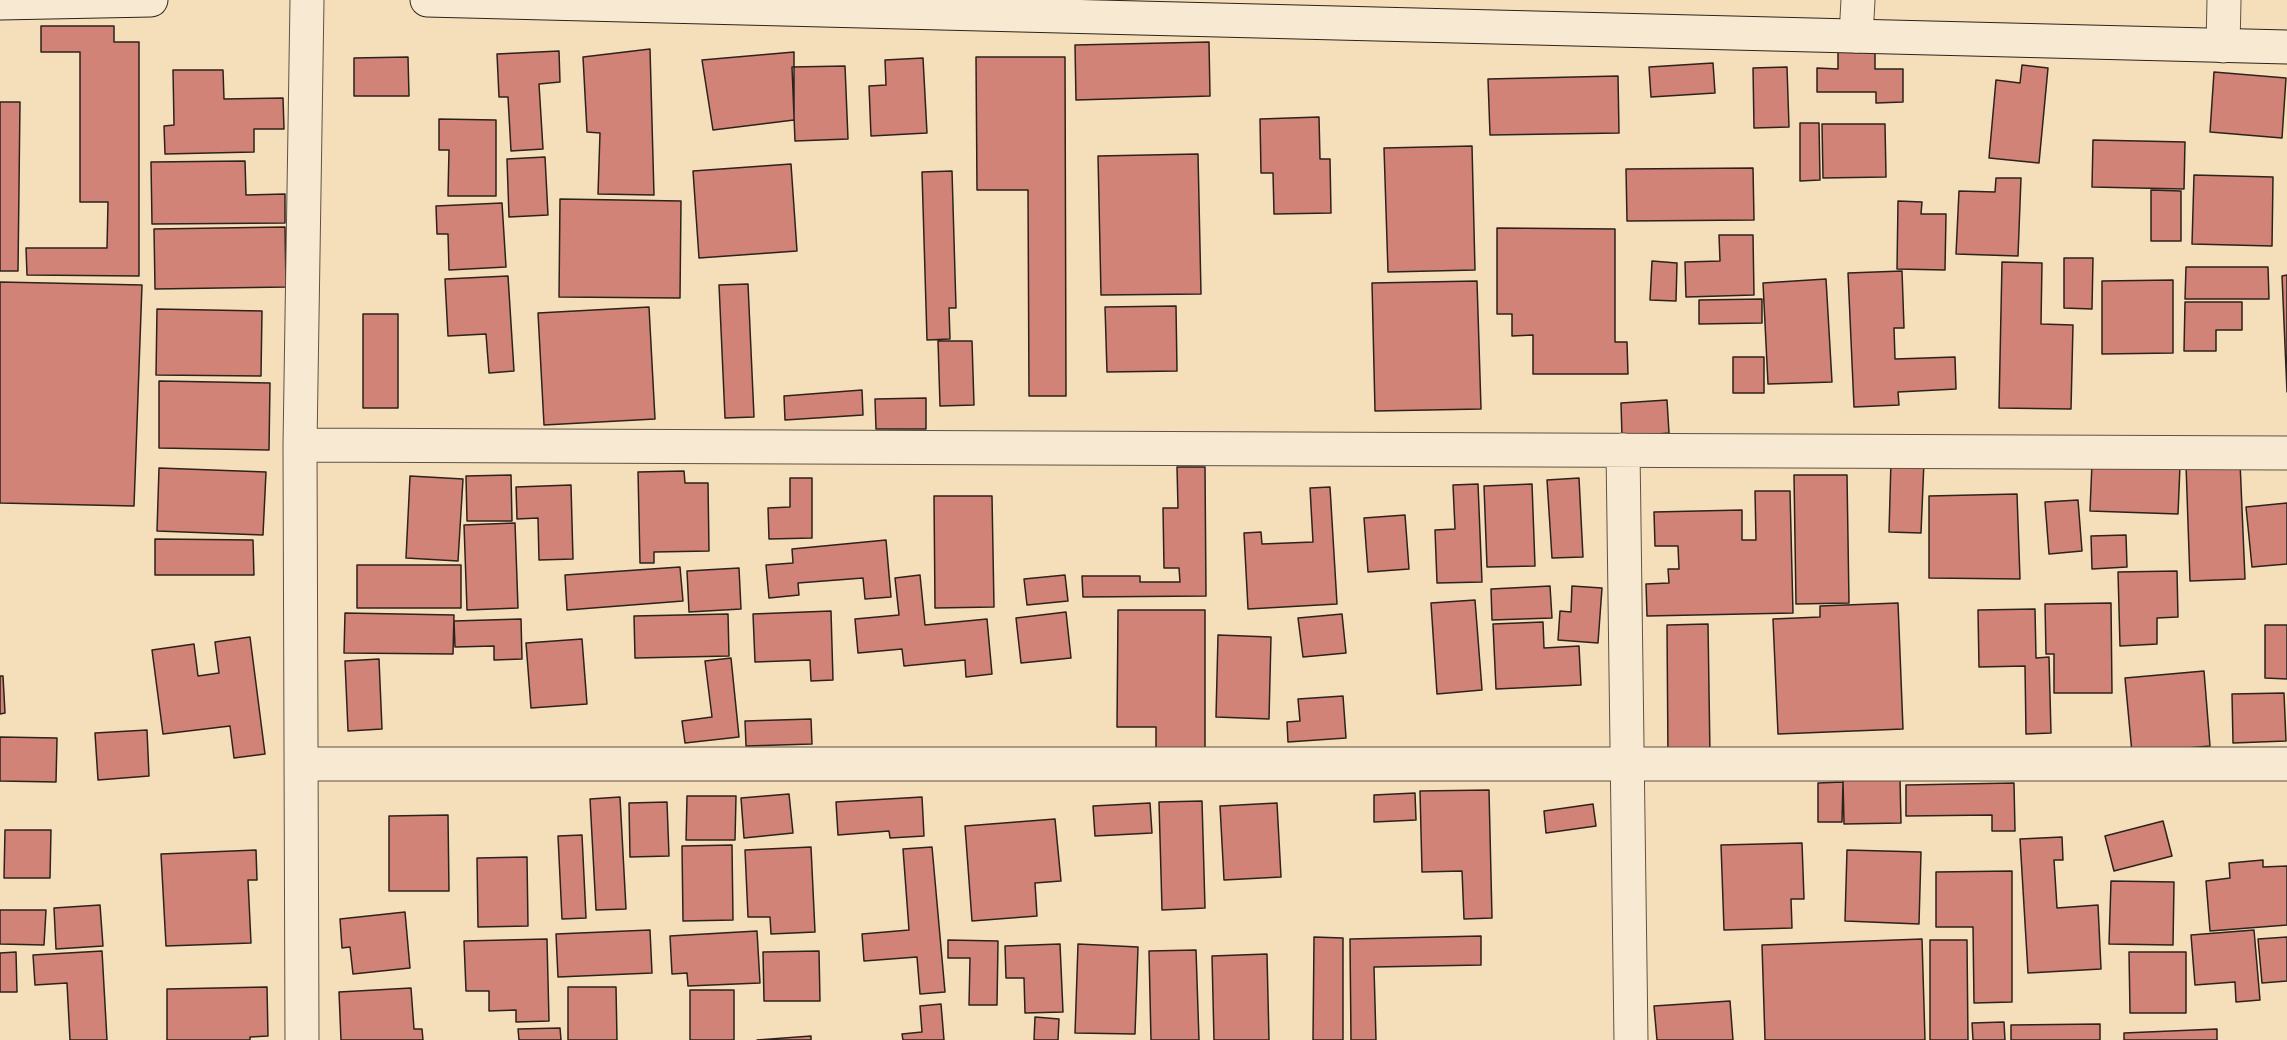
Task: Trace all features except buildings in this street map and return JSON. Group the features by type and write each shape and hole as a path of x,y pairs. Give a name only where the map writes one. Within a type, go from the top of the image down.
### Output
{"street":[{"path":"0,3 151,0"},
{"path":"302,1040 300,445 307,0"},
{"path":"427,0 1265,11 1856,36 2287,47"},
{"path":"1856,36 1858,0"},
{"path":"2223,46 2224,0"},
{"path":"300,445 2287,453"},
{"path":"1623,450 1631,1040"},
{"path":"301,764 2287,764"}]}
